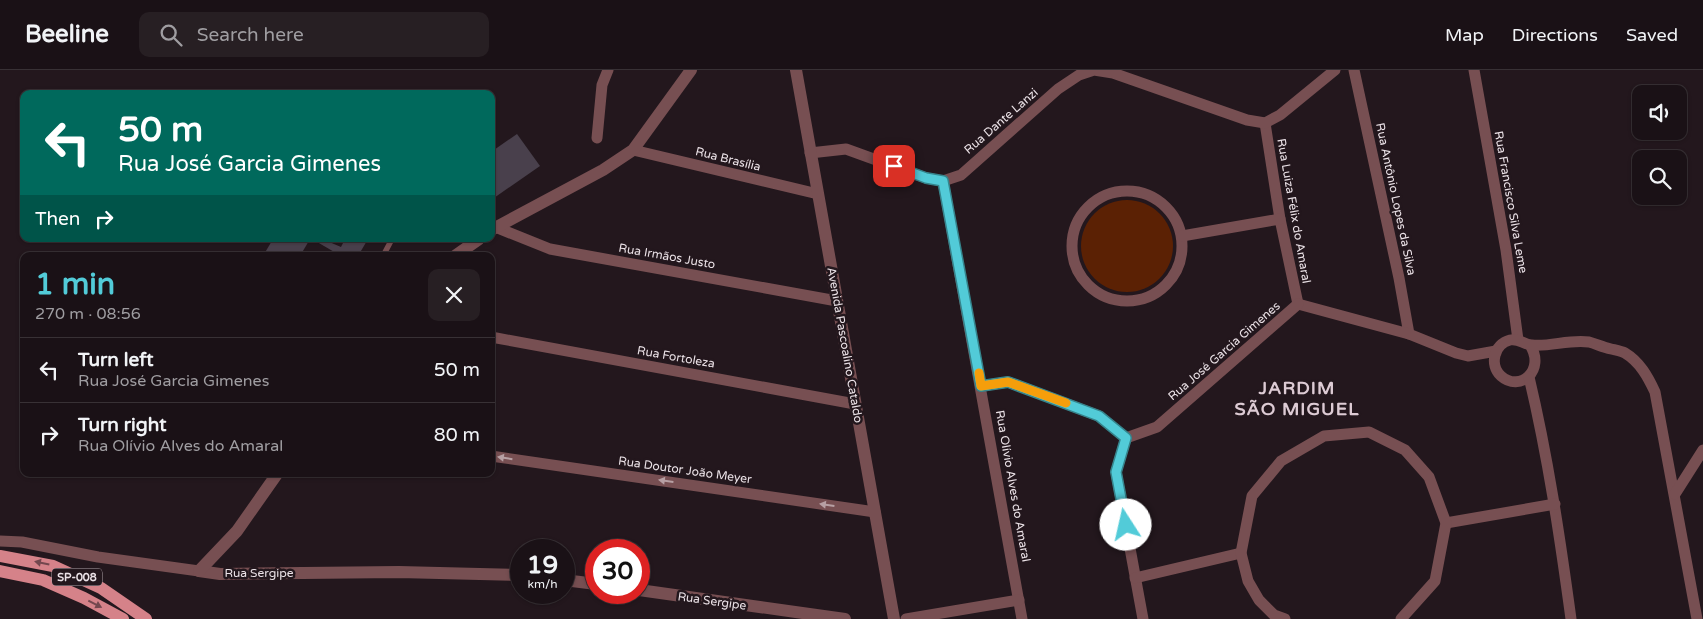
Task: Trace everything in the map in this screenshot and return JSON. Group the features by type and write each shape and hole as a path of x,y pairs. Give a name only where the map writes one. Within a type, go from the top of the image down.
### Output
{"main road":[{"name":"SP-008","path":"0,556 53,566 101,588 146,619"},
{"name":"SP-008","path":"0,571 43,580 84,598 123,619"}],"street":[{"path":"597,138 602,85 608,70"},
{"path":"495,227 602,170 633,150 691,70"},
{"name":"Avenida Pascoalino Cataldo","path":"796,70 894,619"},
{"name":"Rua Dante Lanzi","path":"943,181 961,175 1058,89 1079,75 1094,70 1114,73 1247,120 1265,123"},
{"path":"1265,123 1280,115 1334,70"},
{"name":"Rua Antônio Lopes da Silva","path":"1354,70 1410,334"},
{"name":"Rua Francisco Silva Leme","path":"1474,70 1506,250 1518,340"},
{"name":"Rua Luiza Félix do Amaral","path":"1265,123 1280,219 1298,304"},
{"path":"810,153 846,149 926,178 943,181"},
{"name":"Rua Brasília","path":"633,150 818,194"},
{"name":"Rua Olívio Alves do Amaral","path":"943,181 1022,619"},
{"path":"1131,190 1148,194 1164,204 1175,218 1182,236 1182,254 1176,272 1165,286 1149,296 1132,301 1113,300 1096,293 1083,280 1074,264 1070,246 1074,228 1082,212 1096,200 1112,192 1131,190"},
{"path":"1182,236 1280,219"},
{"name":"Rua Irmãos Justo","path":"495,229 550,249 837,301"},
{"path":"461,252 475,242"},
{"name":"Rua José Garcia Gimenes","path":"1126,438 1157,428 1298,304 1410,334 1468,356 1496,352"},
{"name":"Rua Fortoleza","path":"495,338 856,404"},
{"path":"1530,345 1535,353 1536,362 1534,370 1529,377 1520,381 1510,381 1502,377 1496,370 1494,361 1496,352 1501,344 1509,340 1518,340 1530,345 1587,342 1625,353 1644,370 1655,392 1675,494 1696,619"},
{"path":"1529,377 1541,428 1555,504 1571,619"},
{"path":"981,386 1008,382 1099,416 1126,438 1116,472 1144,619"},
{"path":"1285,619 1274,615 1259,600 1248,581 1241,553 1252,496 1281,461 1324,436 1369,432 1405,450 1429,477 1446,523 1435,581 1401,619"},
{"path":"1675,494 1703,450"},
{"name":"Rua Doutor João Meyer","path":"495,457 875,512"},
{"path":"199,572 237,531 275,477"},
{"path":"1446,523 1555,504"},
{"name":"Rua Sergipe","path":"0,541 22,542 98,557 220,574 399,572 510,575"},
{"path":"1135,578 1241,553"},
{"name":"Rua Sergipe","path":"650,592 844,619"},
{"path":"906,619 1019,600"}],"shaded area":[{"path":"1127,200 1145,204 1159,214 1169,228 1173,246 1169,264 1159,278 1145,288 1127,292 1109,288 1095,278 1085,264 1081,246 1085,228 1095,214 1109,204"}],"building":[{"path":"517,134 540,166 495,197 495,149"},
{"path":"271,242 308,242 302,252 265,252"},
{"path":"317,242 329,242 341,247 344,242 366,242 360,252 334,252"}],"slow traffic":[{"path":"979,373 981,386 1008,382 1066,403"}],"district":[{"name":"JARDIM SÃO MIGUEL","path":"1297,398"}],"route":[{"path":"894,166 926,178 943,181 981,386 1008,382 1099,416 1126,438 1116,472 1126,525"}]}
